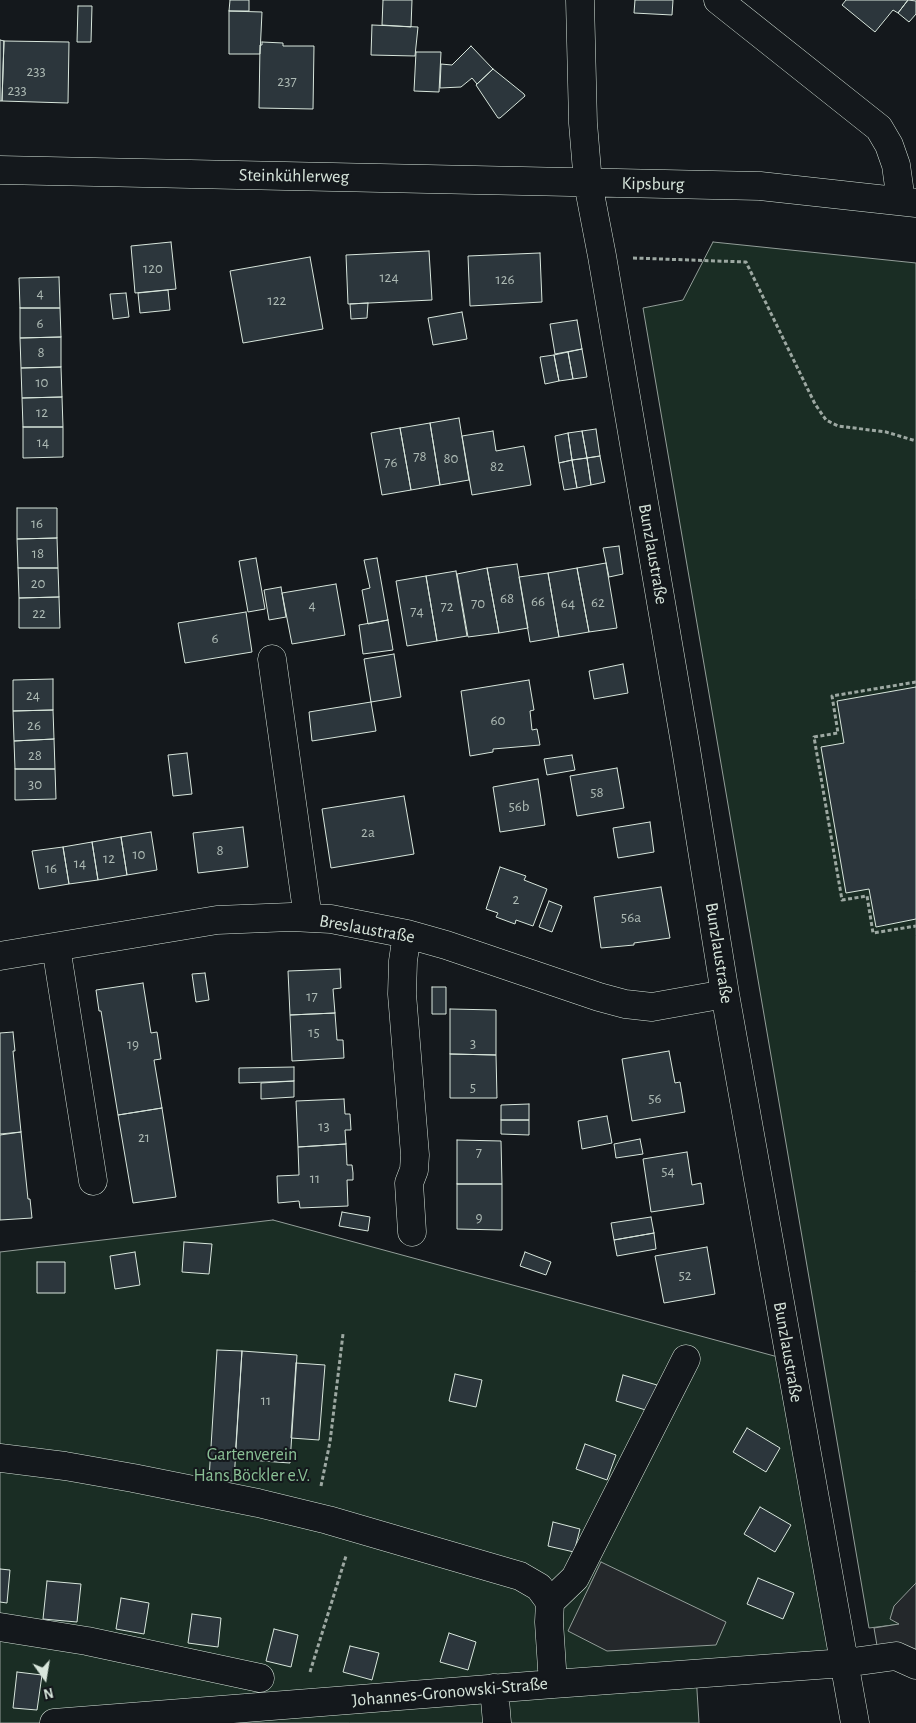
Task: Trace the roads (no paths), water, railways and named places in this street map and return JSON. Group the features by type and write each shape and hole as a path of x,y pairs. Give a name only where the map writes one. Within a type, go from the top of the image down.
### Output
{"street":[{"path":"580,0 583,123 588,183"},
{"name":"Kipsburg","path":"588,183 760,186 908,202 889,145 879,128 718,0"},
{"name":"Steinkühlerweg","path":"0,170 588,183"},
{"name":"Bunzlaustraße","path":"588,183 686,749 725,994 855,1723"},
{"path":"272,659 308,918"},
{"name":"Breslaustraße","path":"0,956 217,920 255,918 330,919 407,934 446,945 625,1004 652,1007 725,994"},
{"path":"407,934 403,961 402,994 415,1155 414,1170 409,1183 412,1232"},
{"path":"56,947 93,1181"},
{"path":"550,1602 575,1578 686,1359"},
{"path":"0,1458 65,1466 133,1478 315,1516 520,1576 539,1587 550,1602 549,1622 553,1684"},
{"path":"0,1627 87,1641 260,1678"},
{"name":"Johannes-Gronowski-Straße","path":"54,1723 190,1714 494,1688 845,1663 896,1656 916,1665"},
{"path":"494,1688 497,1723"}],"park label":[{"name":"Gartenverein Hans Böckler e.V.","path":"252,1465"}]}
